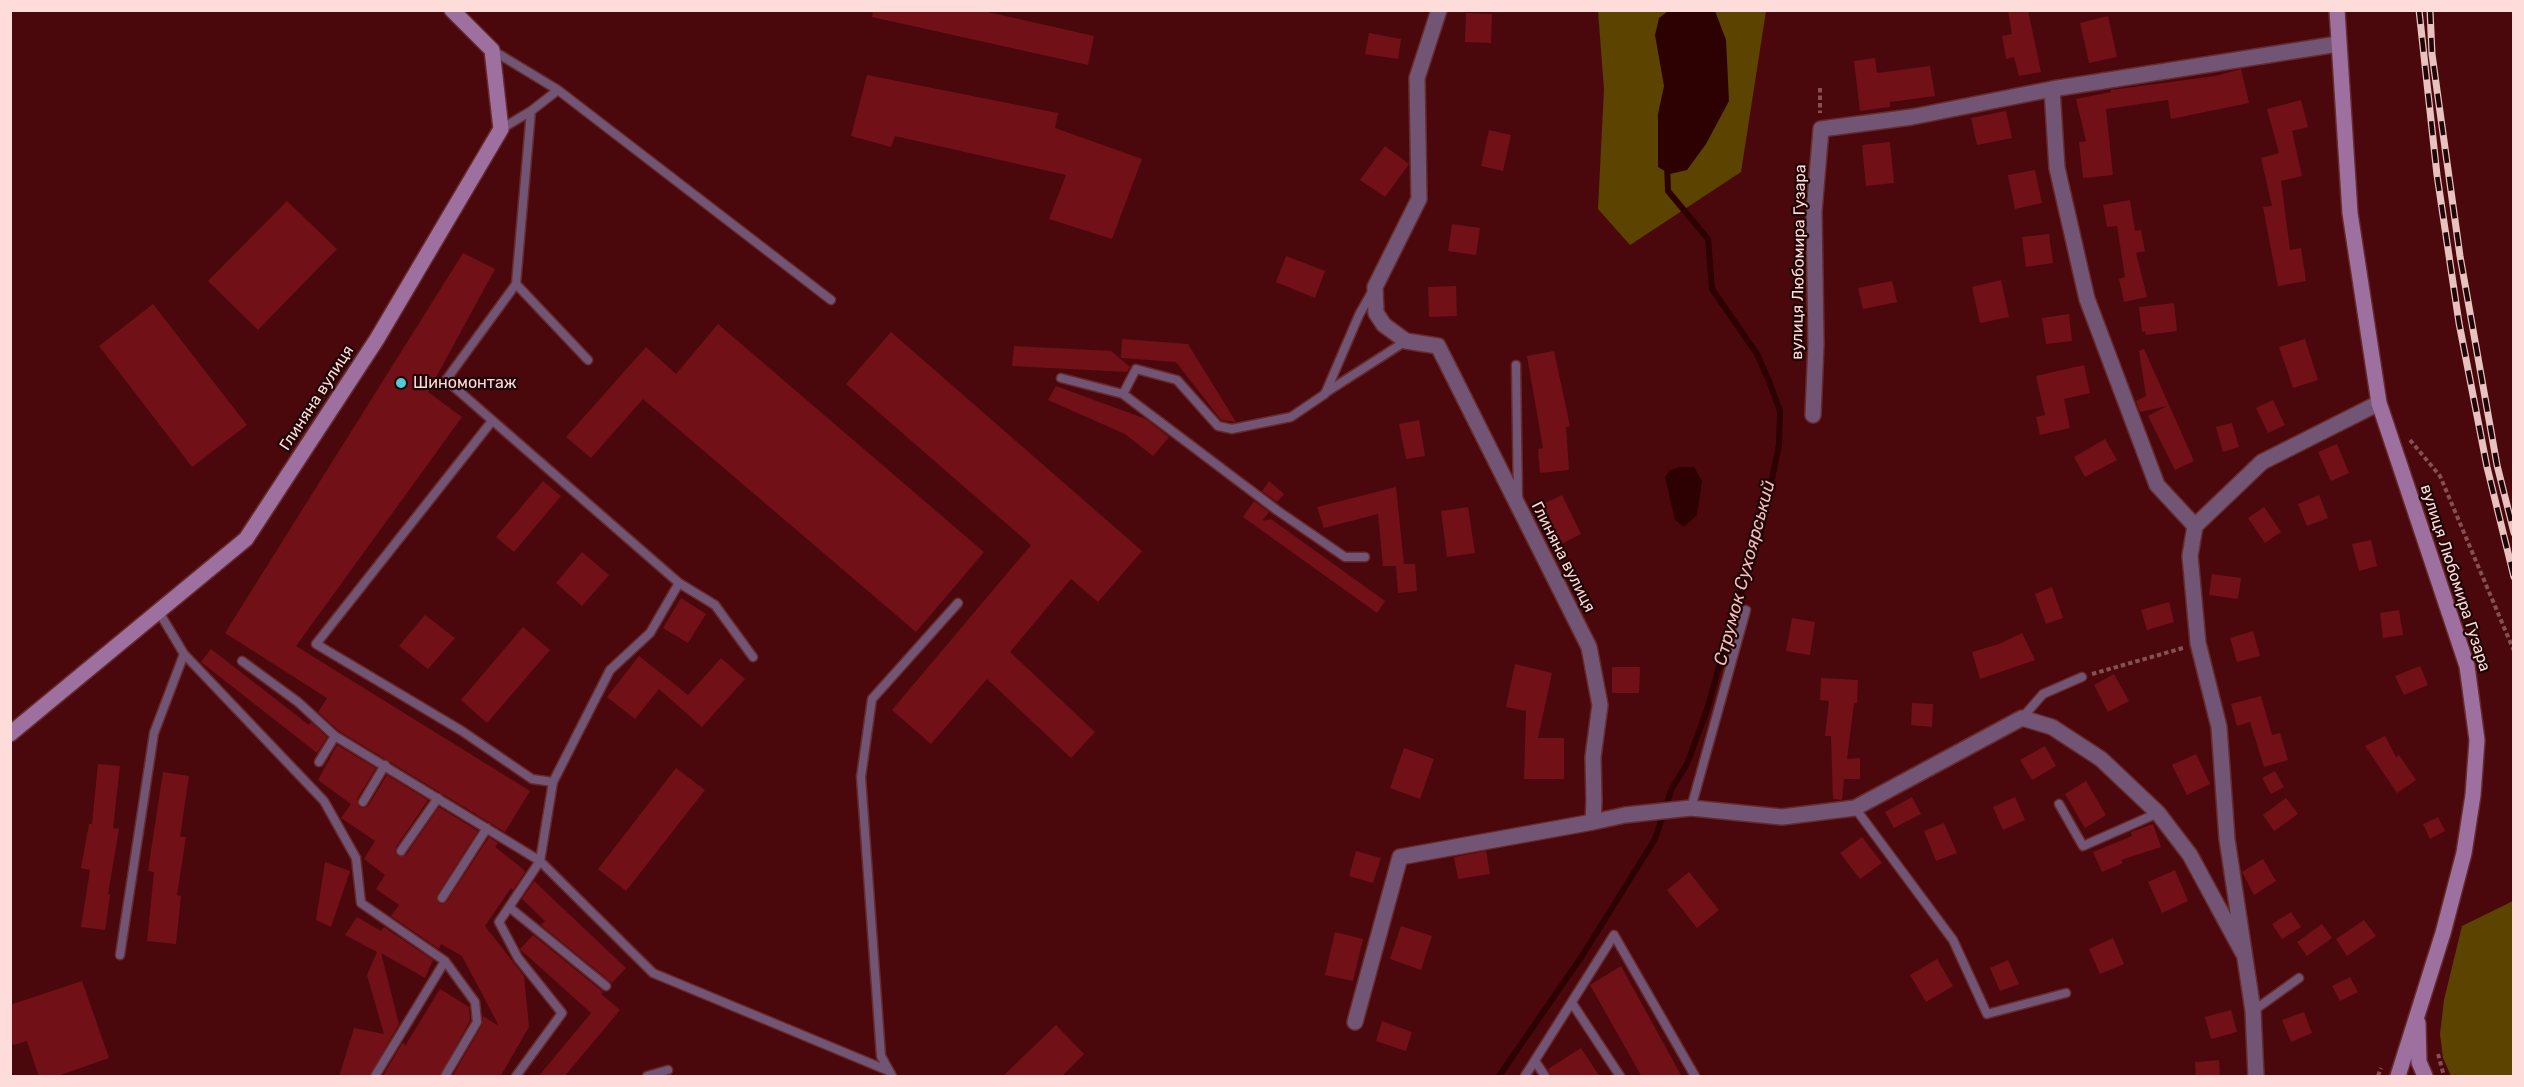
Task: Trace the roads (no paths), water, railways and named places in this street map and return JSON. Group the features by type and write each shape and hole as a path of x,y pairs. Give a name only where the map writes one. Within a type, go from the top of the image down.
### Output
{"main road":[{"path":"452,10 492,50 501,129"},
{"name":"вулиця Любомира Гузара","path":"2337,10 2350,213 2379,403 2467,666 2477,740 2473,795 2463,853 2443,933 2398,1077"},
{"name":"Глиняна вулиця","path":"10,734 246,539 377,339 501,129"},
{"name":"вулиця Любомира Гузара","path":"2417,1012 2419,1062 2425,1077"}],"street":[{"path":"1406,342 1384,325 1376,313 1375,287 1419,199 1417,78 1439,10"},
{"path":"2195,526 2157,485 2086,299 2057,168 2052,89 2338,44"},
{"name":"вулиця Любомира Гузара","path":"1813,415 1816,344 1814,211 1821,129 1912,117 2052,89"},
{"name":"Глиняна вулиця","path":"1406,342 1438,346 1589,647 1600,705 1593,757 1593,822"},
{"path":"2256,1077 2253,1011 2227,839 2219,727 2198,643 2190,556 2195,526 2262,462 2379,403"},
{"path":"1355,1022 1400,857 1593,822 1691,808 1782,817 1855,808 2022,718 2052,727 2101,759 2158,813 2190,855 2243,952"}],"lane":[{"path":"492,50 558,90 831,300"},
{"path":"501,129 531,111 558,90"},
{"path":"531,111 516,284 446,380 679,583 715,605 753,657"},
{"path":"516,284 588,360"},
{"path":"1324,394 1359,315 1375,287"},
{"path":"1123,394 1137,369 1177,380 1218,426 1232,429 1291,417 1406,342"},
{"path":"1516,365 1518,508"},
{"path":"1061,378 1123,394 1297,524 1345,557 1365,557"},
{"path":"492,421 316,644 462,731 532,779 553,782"},
{"path":"516,1077 562,1012 518,958 499,922 540,861 553,782 609,670 650,633 679,583"},
{"path":"891,1074 880,1056 861,777 872,699 958,603"},
{"path":"1691,808 1746,610"},
{"path":"159,612 184,654 324,801 356,858 361,903 445,961 475,1002 477,1023 445,1077"},
{"path":"120,955 153,733 184,654"},
{"path":"242,661 298,702 335,736 540,861 653,973 891,1074"},
{"path":"2022,718 2043,694 2082,677"},
{"path":"319,762 335,736"},
{"path":"363,802 385,765"},
{"path":"401,851 438,798"},
{"path":"2059,804 2083,846 2158,813"},
{"path":"1855,808 1953,940 1987,1014 2066,993"},
{"path":"442,898 487,828"},
{"path":"509,907 606,986"},
{"path":"1526,1077 1614,935 1695,1077"},
{"path":"375,1077 445,961"},
{"path":"2253,1011 2299,978"},
{"path":"1572,1003 1620,1077"},
{"path":"1535,1061 1545,1077"},
{"path":"646,1077 668,1070"}],"waterway":[{"name":"Струмок Сухоярський","path":"1499,1076 1582,956 1655,839 1672,788 1687,764 1707,710 1730,627 1760,536 1779,445 1780,411 1769,381 1757,354 1712,289 1708,239 1668,191 1667,163"}],"railway":[{"path":"2419,10 2437,175 2459,323 2487,467 2514,577"},
{"path":"2430,10 2432,54 2460,256 2497,465 2514,533"}],"place":[{"name":"Шиномонтаж","path":"401,383"}]}
